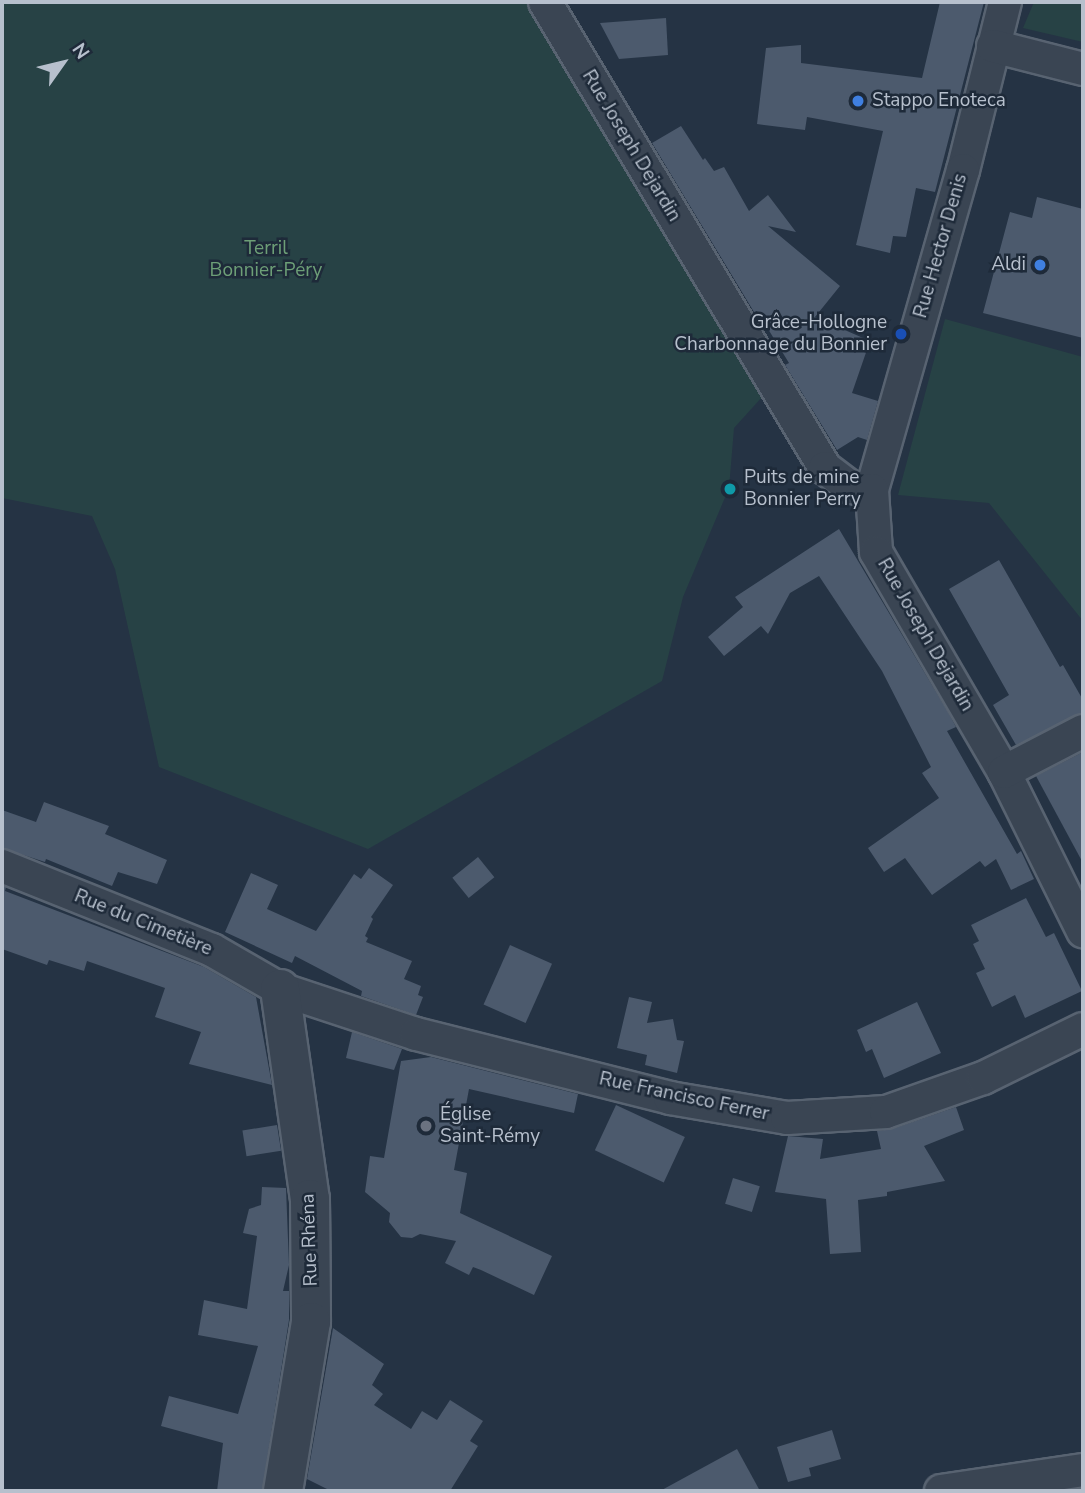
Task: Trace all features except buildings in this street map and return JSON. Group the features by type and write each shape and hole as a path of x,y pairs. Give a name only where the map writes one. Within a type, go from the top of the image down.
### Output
{"street":[{"name":"Rue Joseph Dejardin","path":"545,2 825,468 850,487 872,490 876,552 1004,772 1083,931"},
{"name":"Rue Hector Denis","path":"872,490 963,170 1005,2"},
{"path":"993,46 1083,69"},
{"path":"1004,772 1083,731"},
{"name":"Rue du Cimetière","path":"2,866 212,950 280,989"},
{"name":"Rue Francisco Ferrer","path":"280,989 416,1034 670,1098 787,1118 886,1112 983,1078 1083,1029"},
{"name":"Rue Rhéna","path":"280,989 310,1199 312,1322 283,1491"},
{"path":"941,1491 1083,1470"}],"green space":[{"name":"Terril Bonnier-Péry","path":"2,2 532,2 763,396 734,428 729,488 683,597 662,681 368,849 159,767 115,569 92,516 2,498"},
{"path":"1034,2 1083,2 1083,42 1023,28"},
{"path":"945,319 1083,357 1083,621 989,503 898,495"}],"place":[{"name":"Stappo Enoteca","path":"858,101"},
{"name":"Aldi","path":"1040,265"},
{"name":"Grâce-Hollogne Charbonnage du Bonnier","path":"901,334"},
{"name":"Puits de mine Bonnier Perry","path":"730,489"},
{"name":"Église Saint-Rémy","path":"426,1126"}]}
